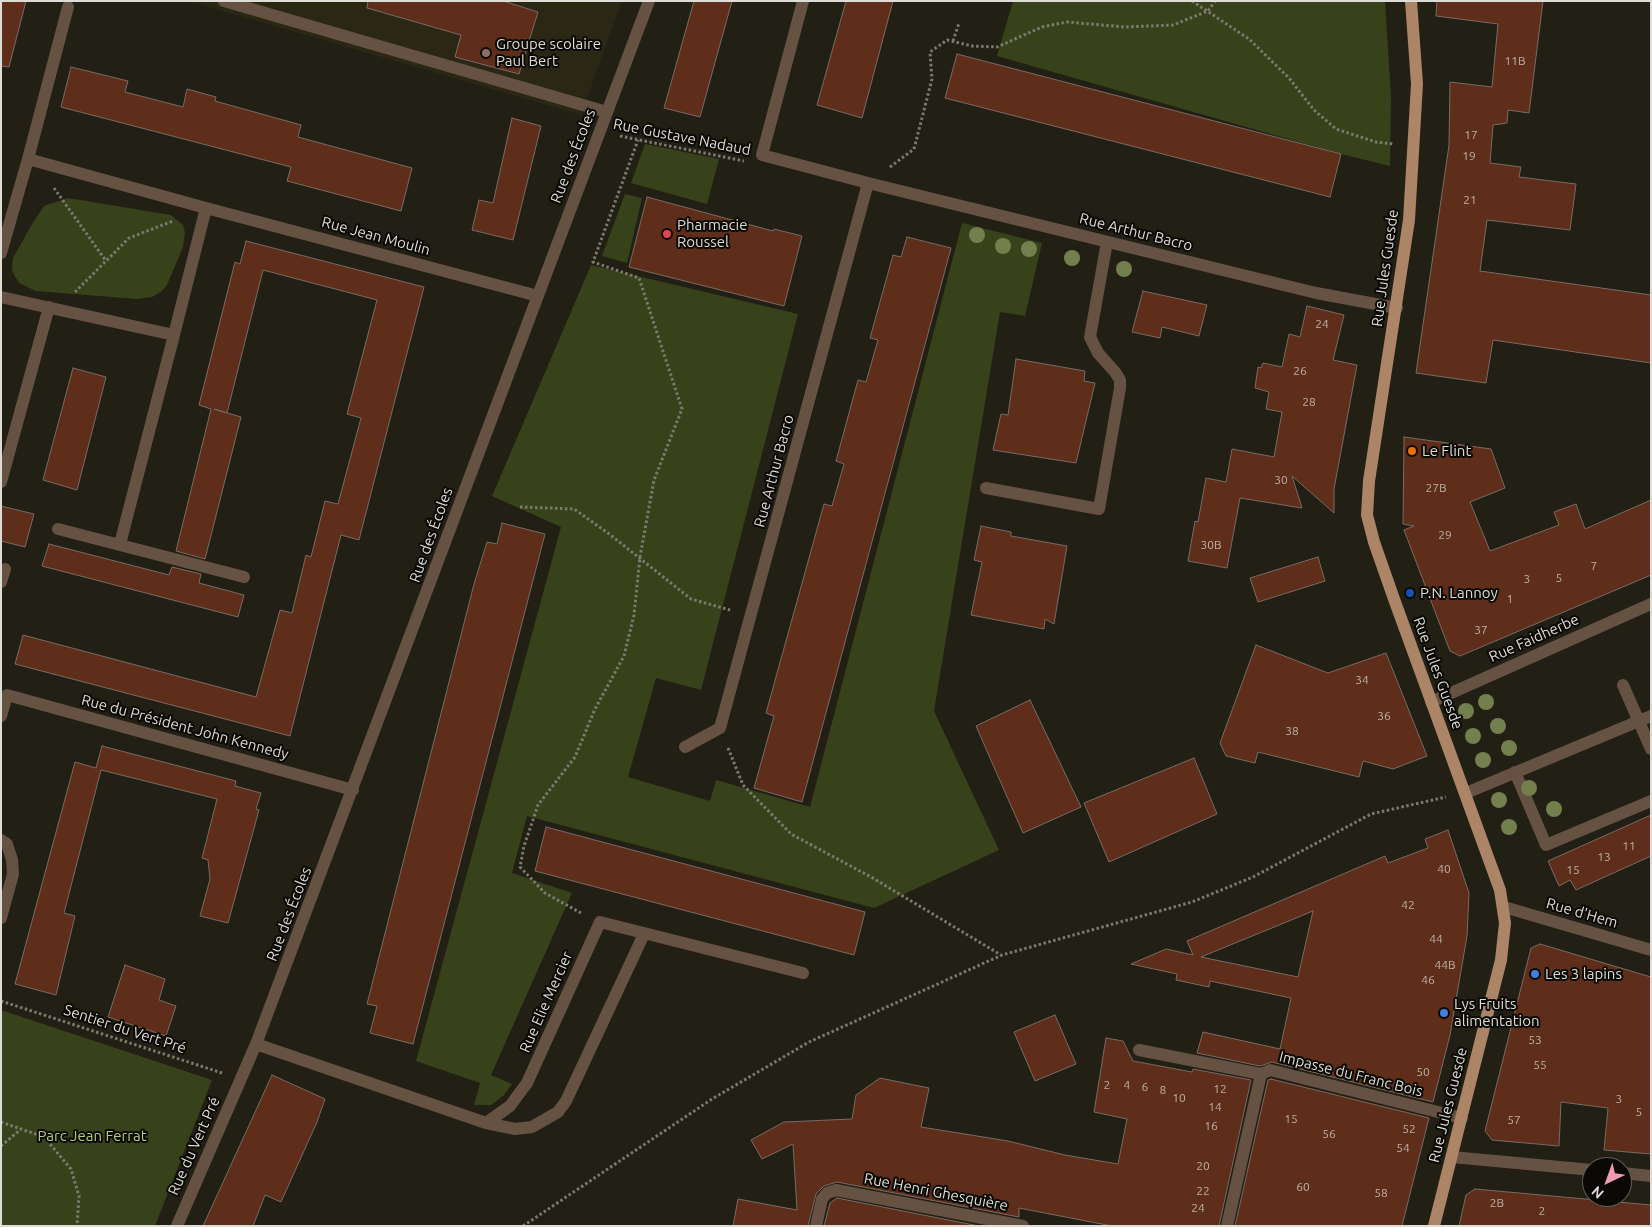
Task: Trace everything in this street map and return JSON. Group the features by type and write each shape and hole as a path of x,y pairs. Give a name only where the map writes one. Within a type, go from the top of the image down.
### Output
{"main road":[{"name":"Rue Jules Guesde","path":"1411,1 1417,84 1409,220 1369,481 1367,515 1376,550 1466,793 1504,907 1505,939 1434,1226"}],"street":[{"path":"224,1 607,112"},
{"name":"Rue des Écoles","path":"241,1079 353,790 649,1"},
{"name":"Rue Arthur Bacro","path":"803,1 762,155 868,183 1316,293 1396,308"},
{"path":"1,253 31,160 68,7"},
{"name":"Rue Jean Moulin","path":"31,160 538,296"},
{"name":"Rue Arthur Bacro","path":"720,728 752,616 868,183"},
{"path":"120,544 206,208"},
{"path":"986,488 1098,509 1120,388 1120,380 1098,354 1090,337 1107,242"},
{"path":"1,296 174,334"},
{"path":"1,482 54,308"},
{"path":"58,529 244,577"},
{"path":"1,582 5,569"},
{"name":"Rue Faidherbe","path":"1431,702 1651,604"},
{"path":"1623,685 1645,718 1651,749"},
{"name":"Rue du Président John Kennedy","path":"1,716 4,694 353,790"},
{"path":"1466,793 1645,718"},
{"path":"685,747 720,728"},
{"path":"1515,772 1546,845 1651,801"},
{"path":"1,840 7,844 10,852 13,874 1,918"},
{"name":"Rue d'Hem","path":"1504,907 1651,950"},
{"path":"600,922 803,973"},
{"name":"Rue Elie Mercier","path":"486,1123 510,1106 527,1084 600,922"},
{"path":"256,1044 486,1123 515,1129 532,1127 558,1112 566,1100 644,934"},
{"name":"Impasse du Franc Bois","path":"1139,1050 1261,1074 1270,1070 1462,1118"},
{"name":"Impasse du Franc Bois","path":"1227,1226 1261,1074"},
{"name":"Rue du Vert Pré","path":"177,1226 241,1079"},
{"path":"1452,1157 1582,1169"},
{"path":"1632,1174 1651,1176"},
{"name":"Rue Henri Ghesquière","path":"816,1226 820,1206 827,1193 844,1191 1023,1226"}],"path":[{"path":"1192,1 1249,39 1289,78 1314,110 1336,129 1376,142 1414,146"},
{"path":"868,183 914,149 932,79 930,52 947,40 972,46 997,47 1042,27 1067,22 1126,27 1173,25 1208,11 1215,1"},
{"path":"953,41 958,23"},
{"name":"Rue Gustave Nadaud","path":"600,132 750,162"},
{"path":"600,922 546,893 520,867 524,846 538,805 575,757 595,709 624,656 634,616 640,557 654,480 682,409 639,278 593,262 638,140"},
{"path":"31,160 106,261"},
{"path":"54,308 129,238 206,208"},
{"path":"520,507 574,509 640,557 691,598 752,616"},
{"path":"720,728 743,785 791,834 871,877 1002,955"},
{"path":"523,1226 712,1099 809,1042 1002,955 1192,902 1253,876 1371,814 1466,793"},
{"name":"Sentier du Vert Pré","path":"1,1000 241,1079"},
{"path":"1,1122 44,1137 70,1169 79,1196 76,1226"},
{"path":"1,1146 22,1128"}],"shaded area":[{"name":"Groupe scolaire Paul Bert","path":"188,1 622,1 581,115"}],"green space":[{"path":"1013,1 1385,1 1391,97 1390,166 1341,154 997,56"},
{"path":"645,144 719,159 707,204 631,183"},
{"path":"625,194 642,198 627,263 602,256"},
{"path":"68,198 171,215 183,225 185,233 183,247 167,285 162,291 152,297 137,299 36,291 19,283 12,271 13,258 32,224 44,206"},
{"path":"962,223 1042,243 1025,316 1000,312 934,711 999,850 874,908 527,816 512,873 572,893 491,1075 512,1084 504,1095 491,1105 474,1105 480,1083 416,1061 561,527 492,496 591,265 798,314 701,690 656,678 628,777 710,801 716,780 810,807"},
{"name":"Parc Jean Ferrat","path":"1,1010 212,1080 155,1226 1,1226"}],"building":[{"path":"1,1 26,1 9,67 1,66"},
{"path":"368,1 503,1 538,12 519,74 455,57 461,35 367,8"},
{"path":"694,1 732,1 700,117 664,108"},
{"path":"846,1 893,1 862,118 817,105"},
{"path":"1437,1 1543,1 1529,113 1508,110 1507,123 1493,125 1490,163 1521,167 1519,177 1576,184 1570,230 1487,220 1480,271 1651,295 1651,363 1493,340 1486,383 1416,373 1449,145 1450,82 1492,87 1498,24 1436,16"},
{"path":"957,54 1341,154 1330,197 945,98"},
{"path":"71,67 128,81 125,92 183,107 187,89 216,97 215,101 301,125 298,137 412,168 401,211 287,181 291,167 61,107"},
{"path":"512,118 541,126 513,240 472,230 479,200 493,203"},
{"path":"647,197 773,231 774,229 802,236 784,306 629,267"},
{"path":"907,237 951,248 802,802 754,788 774,716 766,713 824,504 832,506 844,464 836,461 858,380 866,382 878,340 870,338 893,255 901,257"},
{"path":"246,241 424,287 359,540 341,535 290,736 15,664 23,635 256,697 280,610 292,613 306,555 311,557 325,501 338,504 361,418 347,414 377,300 263,270 227,413 241,417 205,559 176,551 211,409 199,405 235,262 240,264"},
{"path":"1143,291 1207,305 1199,336 1162,327 1160,338 1132,332"},
{"path":"1307,306 1344,315 1333,360 1357,365 1334,489 1334,513 1292,476 1302,508 1240,498 1227,568 1188,561 1195,521 1198,522 1206,478 1226,482 1232,449 1274,457 1282,412 1266,409 1269,392 1255,388 1258,367 1261,368 1263,363 1282,367 1289,334 1300,337"},
{"path":"1016,359 1085,371 1084,381 1095,383 1076,463 993,450 1001,414 1008,415"},
{"path":"73,368 106,377 77,490 43,480"},
{"path":"1404,437 1491,449 1505,488 1470,502 1490,551 1559,525 1554,512 1576,504 1585,529 1651,500 1651,575 1460,656 1450,651 1404,530 1414,526 1403,524"},
{"path":"1,506 34,514 25,547 1,541"},
{"path":"502,523 545,534 413,1044 370,1033 377,1006 367,1004 474,584 487,542 497,544"},
{"path":"981,526 1011,532 1011,536 1067,546 1054,624 1045,619 1044,629 971,615 982,562 974,560"},
{"path":"49,544 169,575 172,567 201,574 199,583 244,595 238,617 42,566"},
{"path":"1318,557 1325,581 1258,602 1250,578"},
{"path":"1256,645 1328,673 1386,653 1427,756 1393,769 1363,761 1359,777 1258,752 1255,763 1226,756 1220,743"},
{"path":"1030,700 1081,807 1023,833 976,726"},
{"path":"102,746 236,781 235,786 261,793 256,809 259,810 228,923 200,916 210,879 208,860 202,858 217,799 101,770 64,913 75,916 56,995 15,984 75,762 96,768"},
{"path":"1194,758 1217,814 1109,862 1084,803"},
{"path":"1651,815 1651,856 1576,890 1570,880 1559,886 1548,861"},
{"path":"546,827 865,912 854,955 535,871"},
{"path":"1448,830 1469,893 1467,936 1450,1035 1433,1102 1272,1062 1260,1066 1197,1053 1203,1032 1280,1049 1291,998 1210,981 1209,987 1176,980 1177,974 1131,964 1166,949 1193,955 1187,941 1385,856 1388,863 1428,848 1425,839","holes":["1313,911 1298,977 1201,957"]},
{"path":"1540,944 1651,977 1651,1154 1604,1150 1608,1108 1561,1102 1559,1146 1492,1140 1485,1131 1531,948"},
{"path":"125,965 165,979 159,1000 176,1006 166,1036 108,1017"},
{"path":"1055,1015 1076,1064 1035,1081 1014,1032"},
{"path":"1106,1038 1123,1041 1133,1061 1192,1072 1193,1069 1251,1080 1219,1226 1112,1226 1019,1208 1019,1217 837,1182 824,1186 816,1194 808,1226 733,1226 738,1199 797,1210 793,1144 762,1159 751,1140 784,1122 852,1119 856,1095 880,1078 929,1088 921,1127 1008,1141 1065,1155 1118,1164 1127,1119 1094,1112"},
{"path":"272,1075 325,1099 317,1122 281,1202 265,1195 253,1226 203,1226"},
{"path":"1271,1079 1429,1118 1402,1226 1235,1226 1268,1080"},
{"path":"1475,1189 1582,1199 1582,1207 1632,1207 1632,1203 1651,1205 1651,1226 1459,1226 1466,1195"},
{"path":"837,1198 979,1226 824,1226 830,1203"}],"place":[{"name":"Groupe scolaire Paul Bert","path":"486,53"},
{"name":"Pharmacie Roussel","path":"667,234"},
{"name":"Le Flint","path":"1412,451"},
{"name":"P.N. Lannoy","path":"1410,593"},
{"name":"Les 3 lapins","path":"1535,974"},
{"name":"Lys Fruits alimentation","path":"1444,1013"}]}
